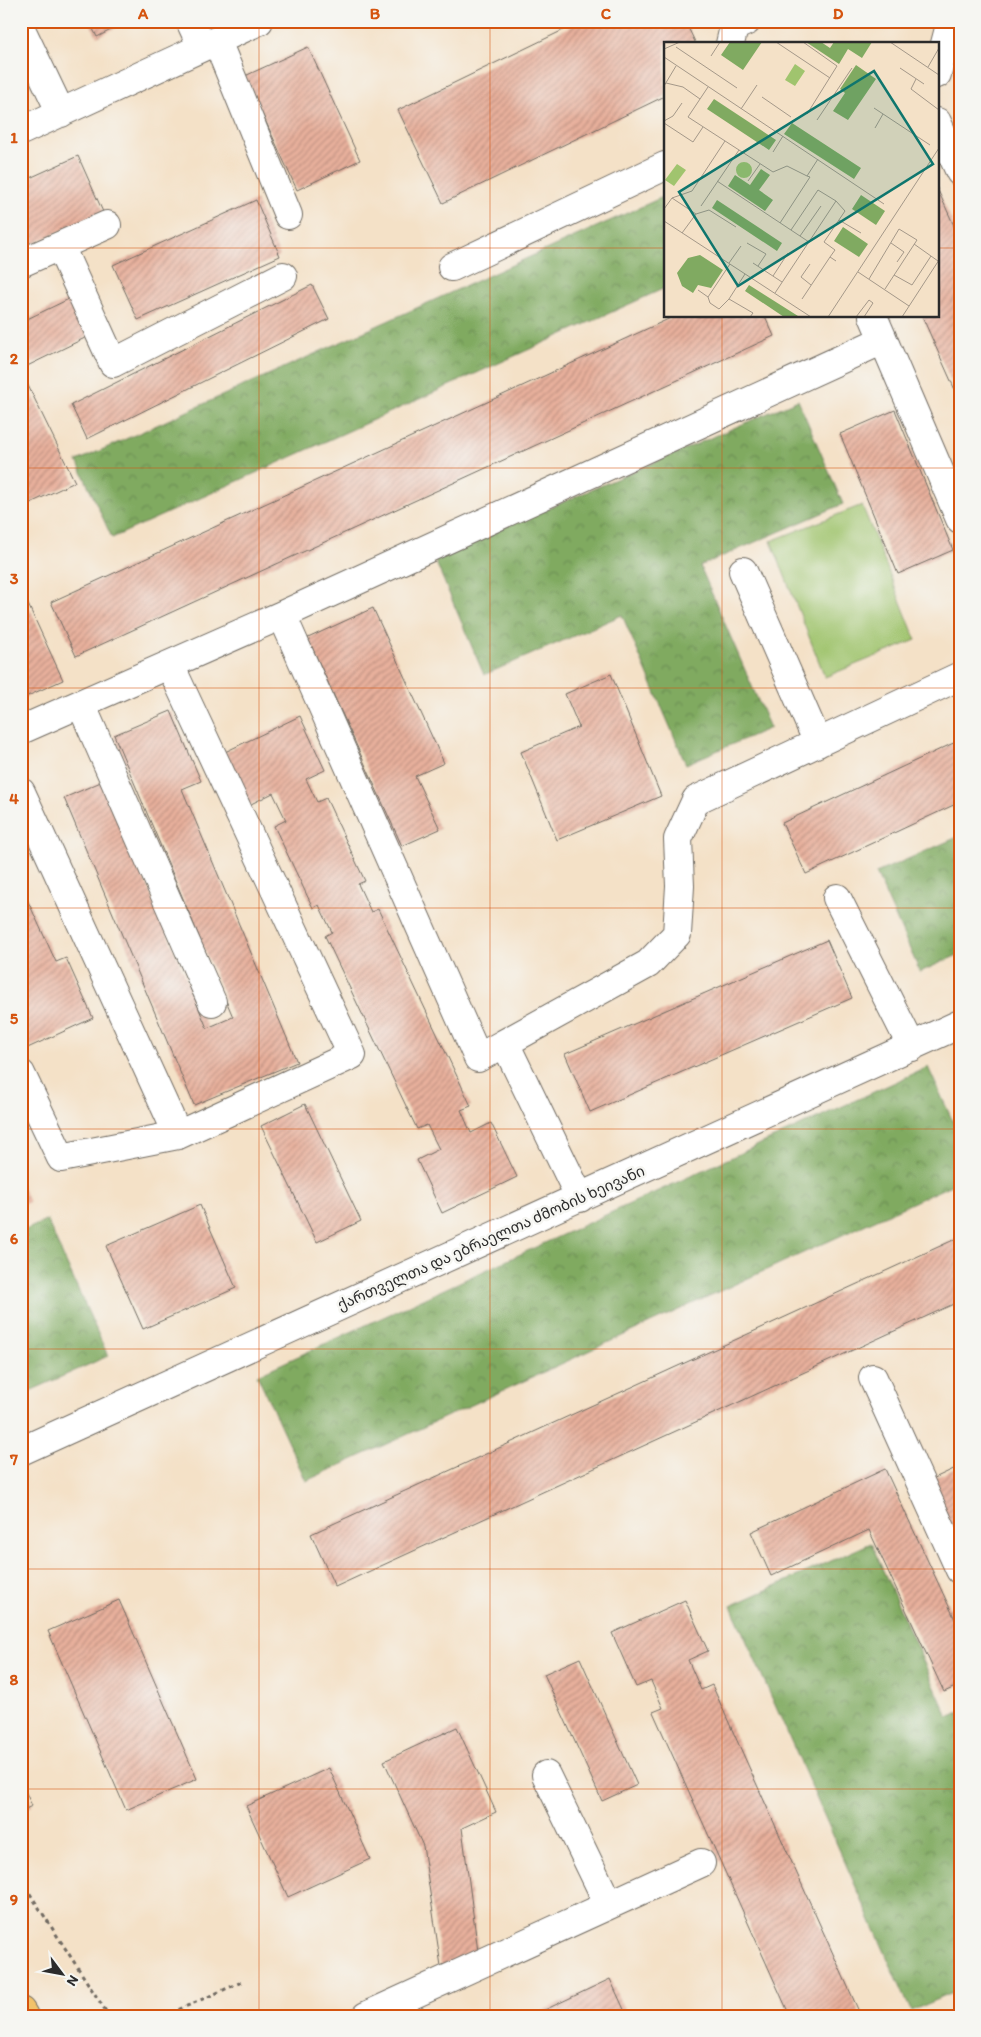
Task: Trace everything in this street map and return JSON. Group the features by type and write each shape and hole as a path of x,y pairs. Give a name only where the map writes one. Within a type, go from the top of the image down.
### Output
{"main road":[{"path":"21,2011 24,2016"}],"street":[{"path":"190,21 209,44 288,215"},
{"path":"21,131 259,21"},
{"path":"938,70 951,21"},
{"path":"21,29 61,113"},
{"path":"938,124 960,172"},
{"path":"452,267 664,166"},
{"path":"21,264 107,225"},
{"path":"60,246 113,363 283,276"},
{"path":"21,730 282,615 878,328 960,519"},
{"path":"743,571 818,743"},
{"path":"282,615 478,1058 648,964 677,934 680,886 678,838 696,800 960,676"},
{"path":"22,1075 60,1158 178,1135 352,1055 170,665"},
{"path":"81,704 212,1002"},
{"path":"21,792 178,1135"},
{"path":"837,898 912,1047"},
{"name":"ქართველთა და ებრაელთა ძმობის ხეივანი","path":"21,1451 960,1024"},
{"path":"505,1044 580,1198"},
{"path":"872,1378 960,1570"},
{"path":"546,1775 609,1905"},
{"path":"366,2016 701,1863"}],"path":[{"path":"21,1880 109,2016"},
{"path":"164,2016 244,1982"}],"green space":[{"path":"664,196 664,288 112,538 77,461"},
{"path":"798,400 843,504 700,566 770,728 686,764 622,615 484,675 434,558"},
{"path":"862,505 916,640 825,677 771,541"},
{"path":"960,836 960,954 920,972 876,873"},
{"path":"928,1067 960,1137 960,1181 306,1481 257,1375"},
{"path":"47,1220 108,1356 21,1395 21,1232"},
{"path":"871,1543 948,1717 960,1712 960,1990 911,2011 731,1606"}],"building":[{"path":"89,21 129,21 97,37"},
{"path":"582,21 685,21 695,42 664,42 664,96 443,203 398,110"},
{"path":"308,47 360,160 297,190 245,76"},
{"path":"78,156 103,212 21,249 21,182"},
{"path":"938,190 960,239 960,401 923,318 938,318"},
{"path":"256,200 280,256 138,320 113,265"},
{"path":"312,285 329,319 87,439 71,405"},
{"path":"71,298 89,336 21,369 21,322"},
{"path":"671,318 766,318 774,336 76,656 51,602"},
{"path":"21,371 75,482 24,506 21,499"},
{"path":"895,410 953,550 898,574 840,434"},
{"path":"21,589 63,680 21,699"},
{"path":"373,608 444,763 415,776 440,829 402,846 308,638"},
{"path":"611,674 661,796 557,840 521,752 579,727 565,694"},
{"path":"171,711 201,781 182,789 297,1062 194,1105 64,798 103,781 207,1028 233,1017 114,735"},
{"path":"300,716 325,770 306,779 317,802 326,798 365,881 358,884 371,912 378,909 471,1106 461,1110 471,1133 491,1123 517,1177 442,1213 417,1160 439,1149 427,1125 417,1129 325,936 332,932 319,905 313,908 274,826 286,820 273,793 249,805 225,752"},
{"path":"960,740 960,802 806,874 782,823"},
{"path":"21,886 56,962 66,958 93,1018 21,1051"},
{"path":"827,940 852,998 590,1112 565,1054"},
{"path":"305,1104 361,1221 317,1242 261,1126"},
{"path":"21,1183 29,1202 21,1205"},
{"path":"200,1205 236,1288 143,1329 106,1246"},
{"path":"960,1237 960,1301 335,1587 311,1534"},
{"path":"960,1466 960,1533 952,1537 926,1482"},
{"path":"885,1469 960,1630 960,1685 944,1692 869,1530 771,1576 751,1532"},
{"path":"119,1600 197,1779 126,1810 48,1631"},
{"path":"685,1600 708,1651 688,1660 701,1690 712,1685 861,2016 790,2016 653,1712 663,1708 651,1681 636,1687 612,1633"},
{"path":"580,1658 637,1785 602,1801 544,1674"},
{"path":"457,1727 496,1812 462,1828 478,1952 441,1966 423,1846 384,1761"},
{"path":"329,1768 370,1859 288,1897 246,1806"},
{"path":"21,1782 32,1806 21,1811"},
{"path":"610,1979 627,2016 532,2016"}]}
